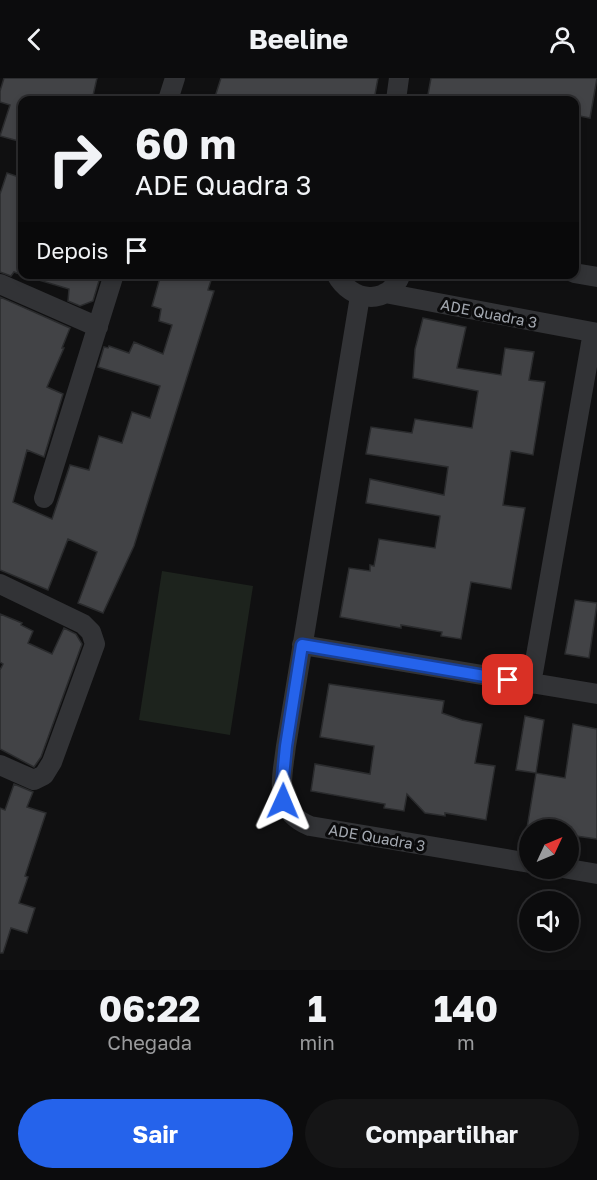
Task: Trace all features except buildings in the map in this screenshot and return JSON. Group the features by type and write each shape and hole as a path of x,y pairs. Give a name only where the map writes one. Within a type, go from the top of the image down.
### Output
{"street":[{"path":"169,96 175,78"},
{"path":"397,96 399,78"},
{"path":"579,274 597,277"},
{"path":"44,498 112,279"},
{"path":"339,279 350,292 360,296"},
{"path":"385,293 393,287 398,279"},
{"path":"0,284 98,327"},
{"name":"ADE Quadra 3","path":"519,861 310,826 293,817 283,801 282,787 302,645 360,296 368,297 385,293 595,332 531,684"},
{"path":"0,584 83,624 91,632 95,644 52,762 44,775 34,780 0,765"},
{"path":"302,645 597,694"},
{"path":"579,871 597,874"}],"shaded area":[{"path":"162,571 253,586 230,735 139,720"}],"route":[{"path":"283,801 286,746 302,645 508,680"}]}
